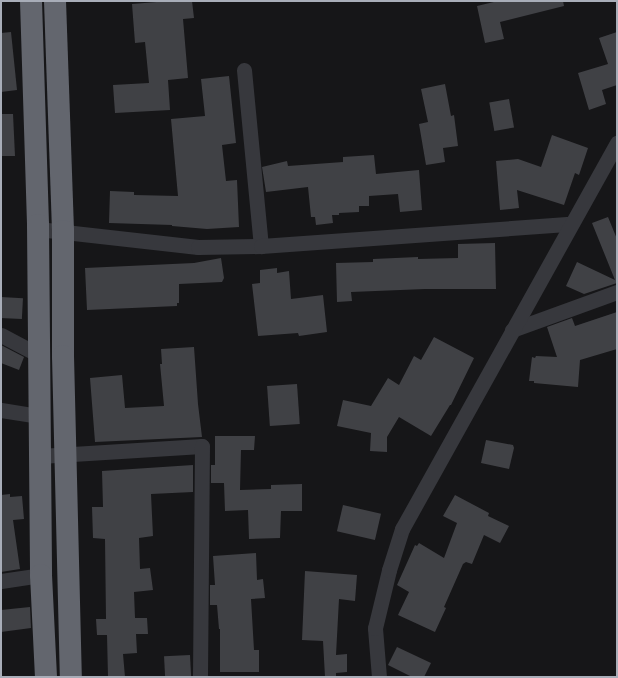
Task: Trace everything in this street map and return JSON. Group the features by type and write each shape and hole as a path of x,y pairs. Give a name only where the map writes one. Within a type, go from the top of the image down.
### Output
{"highway":[{"path":"31,1 38,229 42,583 46,677"},
{"path":"55,1 63,231 63,356 71,677"},
{"path":"34,73 58,72"},
{"path":"39,355 63,356"},
{"path":"42,583 68,590"}],"street":[{"path":"244,70 261,246"},
{"path":"379,677 375,628 389,570 402,529 570,224 617,143"},
{"path":"38,229 198,247 261,246 570,224"},
{"path":"512,330 617,292"},
{"path":"1,335 39,355"},
{"path":"1,410 40,416"},
{"path":"40,456 202,446 200,677"},
{"path":"1,581 42,583"}],"building":[{"path":"192,1 194,18 183,19 188,78 168,80 170,110 115,113 113,85 149,83 145,42 135,43 132,4"},
{"path":"498,1 563,1 564,6 500,22 504,39 485,43 477,6"},
{"path":"11,32 17,90 1,92 1,33"},
{"path":"617,32 617,85 602,90 606,104 589,110 578,73 608,64 599,38"},
{"path":"229,76 236,143 222,145 226,181 237,180 239,227 207,229 172,225 109,223 110,191 134,192 134,195 178,196 171,119 205,116 201,79"},
{"path":"445,84 451,116 454,115 458,146 443,148 445,162 426,165 419,124 428,122 421,89"},
{"path":"509,99 514,128 494,131 489,102"},
{"path":"1,114 13,114 15,156 1,156"},
{"path":"552,135 588,148 579,175 575,173 564,205 517,190 519,208 500,210 496,161 518,159 541,167"},
{"path":"374,155 376,174 419,170 422,210 400,212 398,194 369,196 369,206 359,206 359,212 339,213 339,215 332,215 333,223 316,225 315,217 311,217 308,187 266,192 262,167 287,161 288,166 343,162 343,157"},
{"path":"608,217 617,239 617,283 584,294 566,286 577,262 615,280 592,223"},
{"path":"495,243 496,289 425,289 351,292 352,301 337,302 336,263 373,262 373,259 418,257 418,259 458,258 458,244"},
{"path":"221,258 224,278 222,282 179,284 179,303 177,303 177,306 87,310 85,268 194,263"},
{"path":"277,268 277,273 289,271 291,299 323,295 327,332 299,336 298,333 258,336 252,284 260,283 260,270"},
{"path":"1,297 23,298 22,319 1,318"},
{"path":"617,312 617,349 580,360 578,387 534,383 534,381 529,381 532,357 557,357 547,327 572,318 575,326"},
{"path":"434,337 474,358 451,405 431,436 399,417 387,437 387,452 370,451 371,433 337,426 343,400 371,406 388,378 399,385 414,356 421,360"},
{"path":"1,345 24,357 19,370 1,363"},
{"path":"194,347 202,437 95,442 90,378 122,375 125,408 164,406 160,364 162,364 161,349"},
{"path":"297,384 300,424 270,426 267,386"},
{"path":"215,436 255,436 254,450 241,450 240,490 271,489 271,485 302,484 302,511 281,511 280,538 249,539 248,510 225,511 224,483 211,483 211,465 215,465"},
{"path":"486,440 513,445 514,448 509,469 481,463"},
{"path":"193,465 193,492 151,494 153,536 139,538 140,569 150,568 153,590 134,592 135,618 147,618 148,634 136,634 137,653 123,654 125,677 108,677 107,635 97,635 96,619 106,619 105,539 93,538 92,507 103,507 102,471"},
{"path":"10,494 10,497 22,496 24,519 13,520 20,569 1,572 1,495"},
{"path":"455,495 489,513 488,516 509,526 500,543 484,535 472,564 466,562 463,564 435,632 398,615 409,592 397,585 415,545 417,546 419,543 444,558 457,523 443,516"},
{"path":"343,505 381,514 375,540 337,531"},
{"path":"256,553 257,580 263,579 265,598 251,599 254,650 259,650 259,672 220,672 220,629 217,605 210,605 210,585 215,585 213,556"},
{"path":"305,571 357,575 355,601 339,599 336,655 347,654 347,672 336,673 336,677 325,677 323,641 302,640"},
{"path":"30,607 31,628 1,632 1,610"},
{"path":"397,647 431,663 424,677 412,677 388,665"},
{"path":"190,655 191,677 165,677 164,656"}]}
